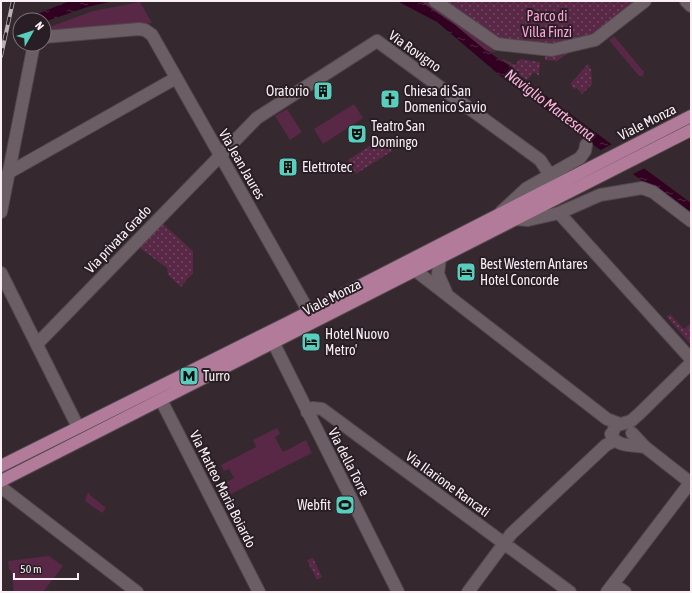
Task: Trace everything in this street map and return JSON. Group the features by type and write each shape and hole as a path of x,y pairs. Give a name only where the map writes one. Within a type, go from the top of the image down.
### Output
{"main road":[{"name":"Viale Monza","path":"1,466 309,312 691,116"},
{"name":"Viale Monza","path":"2,484 161,400 274,344 691,130"},
{"path":"156,388 161,400"},
{"path":"78,427 84,440"}],"street":[{"path":"436,1 497,44 549,50 589,43 598,38 645,1"},
{"path":"686,1 691,6"},
{"name":"Via Jean Jaures","path":"52,36 139,29 152,35 309,312"},
{"name":"Via Rovigno","path":"220,156 257,118 377,41 540,160 550,175"},
{"path":"1,212 32,52"},
{"path":"8,173 176,78"},
{"name":"Viale Monza","path":"488,221 510,204 527,188 580,158 585,151 586,145"},
{"name":"Via privata Grado","path":"37,344 220,156"},
{"name":"Viale Monza","path":"515,219 528,220 559,213 600,195 644,188 655,193 691,221"},
{"path":"559,213 691,359"},
{"path":"440,258 438,277 449,297"},
{"path":"416,271 607,419 621,433 645,447 691,483 610,588 625,592"},
{"path":"1,273 78,427"},
{"name":"Via della Torre","path":"274,344 398,592"},
{"path":"468,592 511,534 606,445 621,433 691,364"},
{"name":"Via Matteo Maria Boiardo","path":"161,400 259,592"},
{"name":"Via Ilarione Rancati","path":"307,412 313,408 322,409 570,592"},
{"path":"2,484 138,592"}],"green space":[{"path":"420,1 428,1 488,45 496,53 485,50 455,25"},
{"name":"Parco di Villa Finzi","path":"442,1 638,1 599,34 558,47 496,39"},
{"path":"140,2 152,23 52,32 52,26 93,11"},
{"path":"614,36 644,72 643,76 639,76 609,40"},
{"path":"572,50 557,61 545,60 545,55"},
{"path":"503,59 515,65 520,59 540,62 539,76 534,72 527,80 512,70 513,67 502,60"},
{"path":"588,64 591,69 592,84 582,94 577,88 574,89 570,84"},
{"path":"354,104 363,118 323,144 314,129"},
{"path":"287,109 302,132 290,140 275,116"},
{"path":"384,137 392,151 356,174 348,160"},
{"path":"162,223 193,251 193,274 181,287 168,275 167,268 140,248"},
{"path":"670,314 684,329 691,323 691,345 667,317"},
{"path":"277,428 280,434 275,437 283,452 306,440 312,453 229,495 223,484 234,478 229,469 224,471 221,465 256,447 253,440"},
{"path":"88,492 106,508 102,513 85,501"},
{"path":"49,556 63,566 43,592 14,592 11,570 9,570 8,561"},
{"path":"313,558 322,577 317,580 307,560"}],"water":[{"path":"70,1 114,1 87,7 52,19 52,12 42,12"},
{"name":"Naviglio Martesana","path":"397,1 420,1 455,25 485,50 513,68 511,70 691,203 691,217 503,78 437,22"}],"pier":[{"path":"12,21 9,37 1,40 1,26"},
{"path":"614,143 647,167 631,175 599,151"}],"railway":[{"path":"1,56 13,1"}],"place":[{"name":"Oratorio","path":"323,91"},
{"name":"Chiesa di San Domenico Savio","path":"390,99"},
{"name":"Teatro San Domingo","path":"357,134"},
{"name":"Elettrotec","path":"288,167"},
{"name":"Best Western Antares Hotel Concorde","path":"466,272"},
{"name":"Hotel Nuovo Metro'","path":"311,342"},
{"name":"Turro","path":"189,376"},
{"name":"Webfit","path":"345,505"}]}
